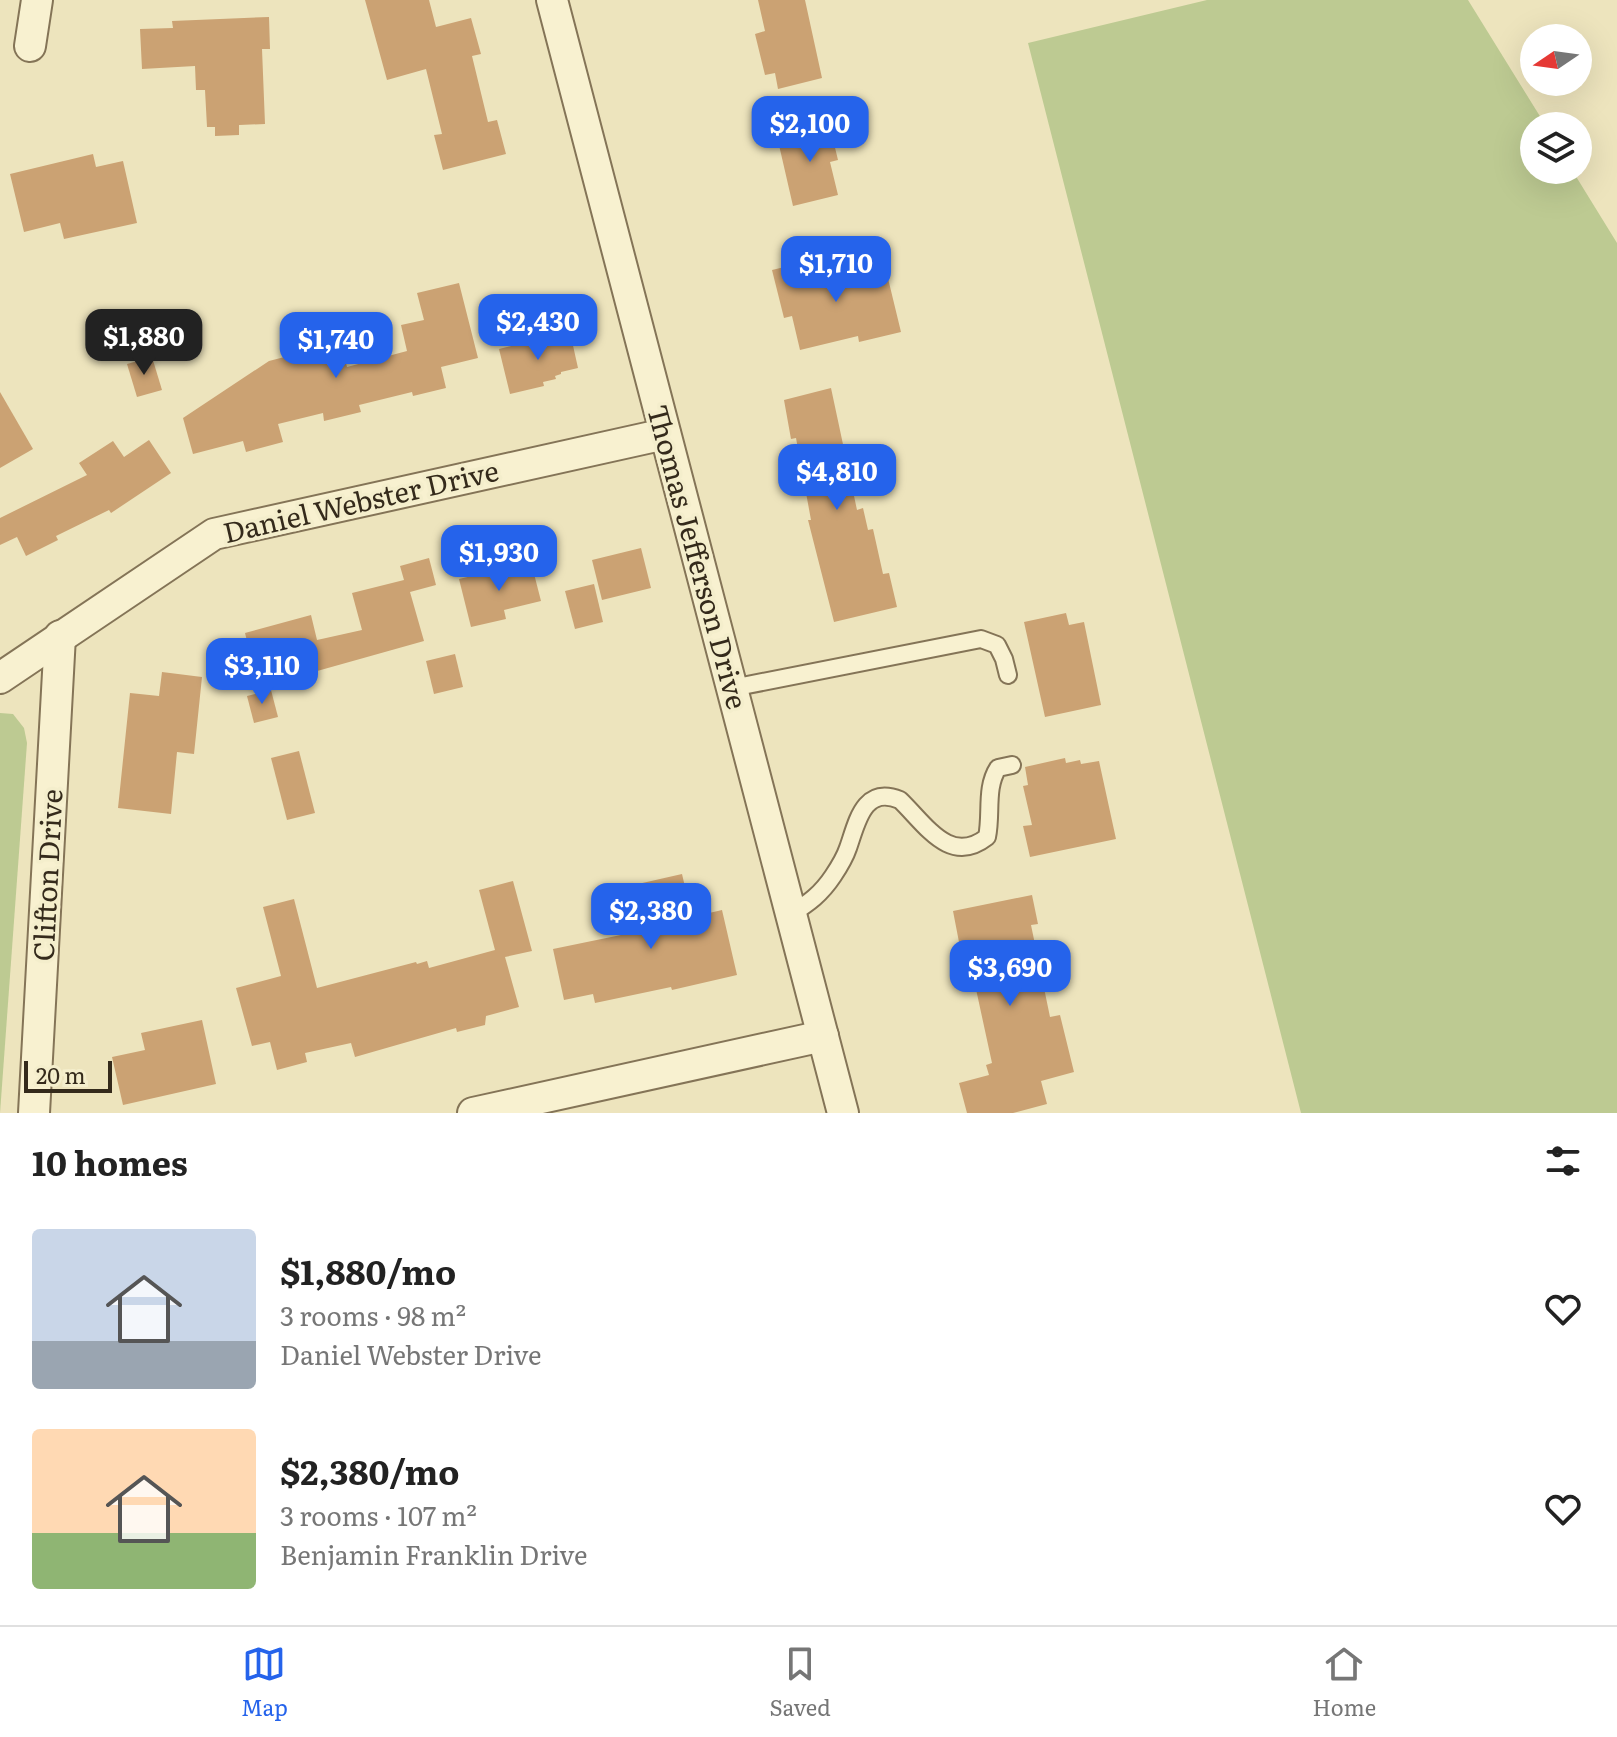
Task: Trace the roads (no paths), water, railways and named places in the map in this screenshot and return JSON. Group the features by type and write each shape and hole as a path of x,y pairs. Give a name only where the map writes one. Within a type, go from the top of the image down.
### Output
{"street":[{"path":"30,46 37,0"},
{"name":"Thomas Jefferson Drive","path":"552,0 843,1113"},
{"name":"Daniel Webster Drive","path":"0,678 214,534 665,434"},
{"name":"Clifton Drive","path":"34,1113 60,636"},
{"path":"473,1113 823,1036"}],"lane":[{"path":"732,688 981,639 997,645 1008,675"},
{"path":"791,914 816,899 847,851 857,817 878,797 890,796 900,800 948,845 962,849 976,846 987,837 991,821 990,780 998,768 1012,765"}]}
